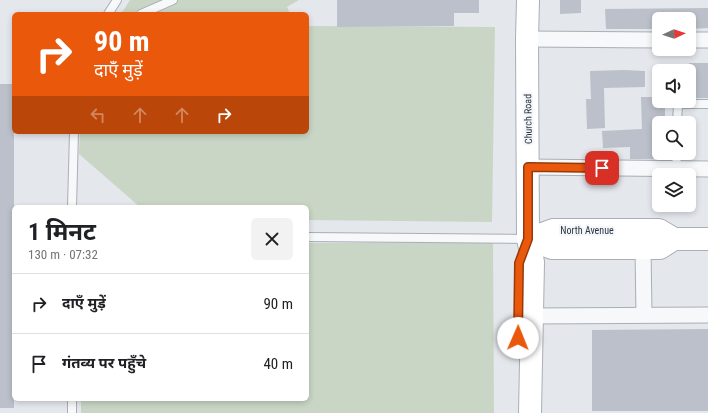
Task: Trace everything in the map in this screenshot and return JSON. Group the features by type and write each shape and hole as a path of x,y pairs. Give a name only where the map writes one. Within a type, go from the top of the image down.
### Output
{"street":[{"name":"Church Road","path":"528,0 528,239 533,262 530,413"},
{"path":"527,39 652,40"},
{"path":"696,40 708,40"},
{"path":"528,167 652,169"},
{"path":"696,169 708,169"},
{"name":"North Avenue","path":"528,239 553,230 659,230 674,239 708,239"},
{"name":"Church Road","path":"517,413 519,263 528,239"},
{"name":"North Avenue","path":"528,239 552,248 660,248 674,239"},
{"path":"644,248 644,315"},
{"path":"533,316 708,315"}],"lane":[{"path":"109,12 117,0"},
{"path":"146,12 173,0"},
{"path":"677,116 678,104 708,104"},
{"path":"72,205 74,134"},
{"path":"309,237 528,239"},
{"path":"72,401 72,413"}],"green space":[{"path":"130,0 299,0 287,7 289,12 122,12"},
{"path":"309,26 495,27 492,222 309,220 309,205 138,205 79,154 80,134 309,134"},
{"path":"493,242 494,413 81,413 81,401 309,401 309,243"}],"building":[{"path":"337,0 479,0 479,13 454,13 454,26 337,27"},
{"path":"560,0 581,0 581,13 560,14"},
{"path":"708,8 708,28 696,29 696,12 652,12 652,29 606,29 605,9"},
{"path":"708,63 708,98 696,98 696,64 689,64"},
{"path":"590,71 645,71 645,87 604,88 605,128 587,129 586,99 591,99"},
{"path":"0,84 12,84 14,205 12,205 12,401 14,401 14,408 0,408"},
{"path":"641,97 652,97 652,108 665,108 665,116 652,116 652,159 630,159 630,147 603,148 602,131 642,129"},
{"path":"708,329 708,411 592,411 592,330"}],"route":[{"path":"518,338 519,263 528,239 528,167 602,168"}]}
